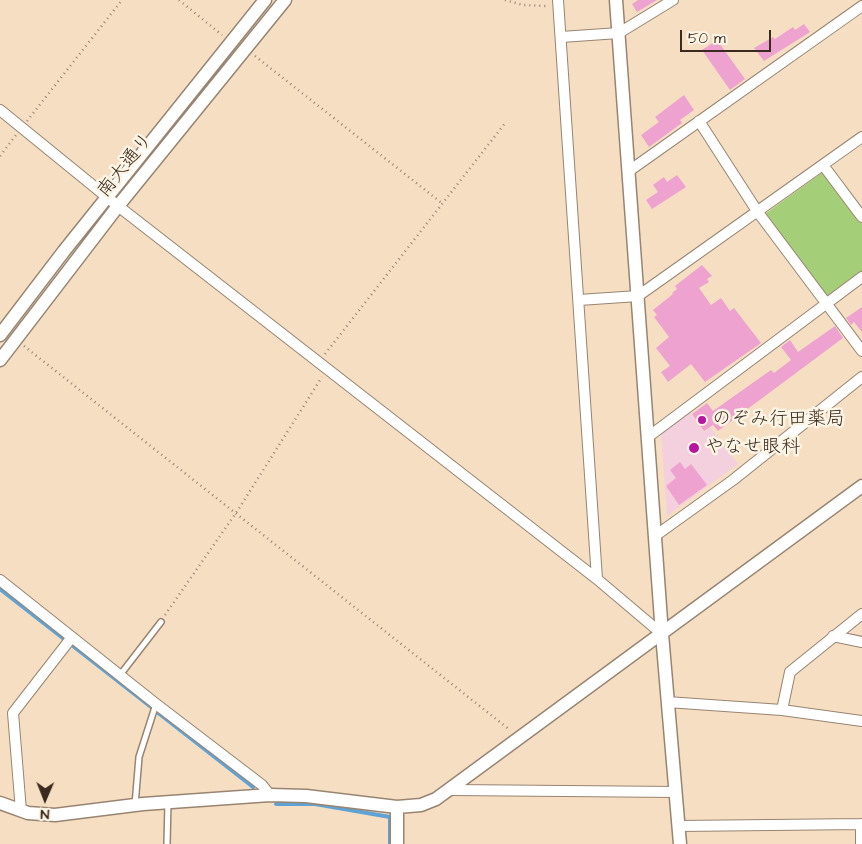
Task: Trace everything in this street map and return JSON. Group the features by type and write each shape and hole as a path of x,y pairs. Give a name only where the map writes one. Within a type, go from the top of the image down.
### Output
{"street":[{"name":"南大通り","path":"0,360 113,202 231,42 265,0"},
{"name":"南大通り","path":"2,331 64,251 113,202 285,0"},
{"path":"616,0 667,702 680,844"},
{"path":"561,37 619,34 673,0"},
{"path":"629,171 862,6 857,0"},
{"path":"558,3 597,579"},
{"path":"0,110 113,202 324,364 597,579 662,634"},
{"path":"699,121 757,211 862,351"},
{"path":"578,300 638,296 862,137"},
{"path":"823,165 862,217"},
{"path":"648,437 862,277"},
{"path":"655,536 734,480 862,377"},
{"path":"0,803 22,811 55,815 135,805 270,795 306,796 397,807 421,805 452,790 862,486"},
{"path":"0,580 120,676 262,785 270,795"},
{"path":"782,710 790,672 862,614"},
{"path":"833,636 862,642"},
{"path":"22,811 13,713 72,637"},
{"path":"667,702 782,710 862,721"},
{"path":"452,790 676,792"},
{"path":"397,807 397,844"},
{"path":"679,826 862,824 862,844"}],"lane":[{"path":"120,676 161,622"},
{"path":"135,805 140,757 156,704"},
{"path":"167,844 168,802"}],"path":[{"path":"0,156 122,0"},
{"path":"179,0 231,42"},
{"path":"505,0 523,5 558,3"},
{"path":"245,49 443,204"},
{"path":"161,622 236,512 324,364 506,122"},
{"path":"15,340 521,738"}],"shaded area":[{"name":"やなせ眼科","path":"689,411 704,432 710,427 738,464 667,516 661,432"}],"green space":[{"path":"823,172 862,224 862,271 827,297 765,214"}],"building":[{"path":"638,0 657,0 637,12 632,4"},
{"path":"804,24 810,32 764,61 754,48 773,37 775,39 793,27 795,30"},
{"path":"717,40 745,79 730,90 702,50"},
{"path":"684,95 694,110 680,120 682,123 649,147 641,135 659,122 655,117"},
{"path":"677,175 686,187 652,209 646,200 658,192 653,185 664,177 667,182"},
{"path":"702,265 712,276 707,279 709,282 699,288 711,305 721,298 730,311 734,308 761,343 705,382 691,364 668,382 661,372 670,366 656,348 669,337 654,317 657,315 653,310 673,294 677,289 675,286"},
{"path":"862,307 862,332 854,322 851,325 846,318"},
{"path":"835,326 843,338 718,431 713,425 704,431 692,414 707,403 713,411 771,370 774,373 791,360 781,347 790,340 798,352"},
{"path":"680,462 685,469 691,464 707,485 679,505 666,486 676,478 670,470"}],"waterway":[{"path":"0,589 151,707"},
{"path":"157,712 253,787"},
{"path":"276,804 315,804 390,817 390,844"}],"place":[{"name":"のぞみ行田薬局","path":"702,420"},
{"name":"やなせ眼科","path":"694,448"}]}
